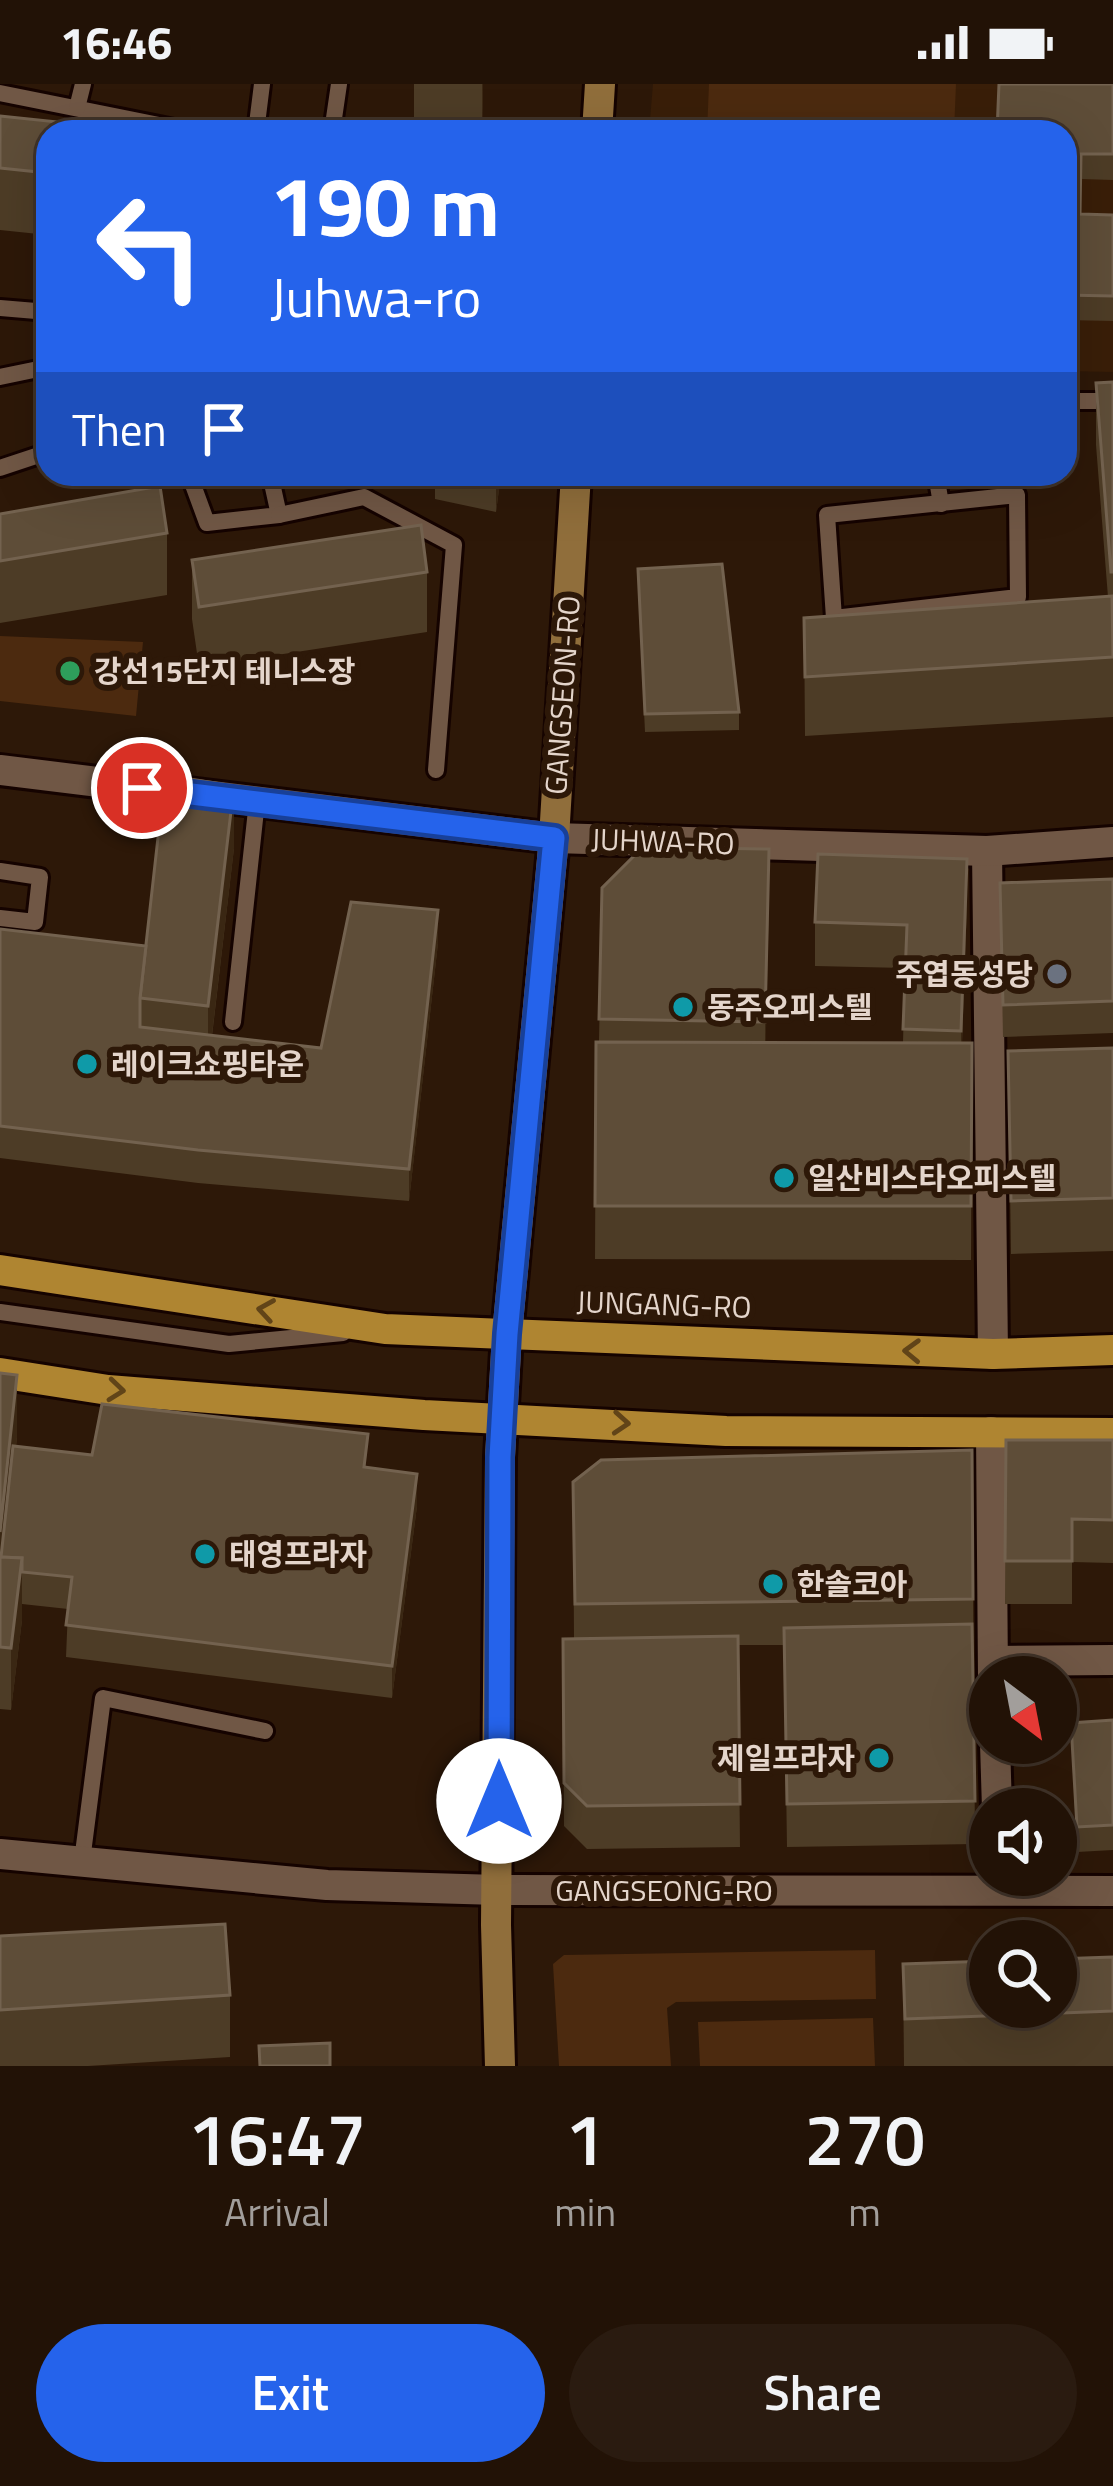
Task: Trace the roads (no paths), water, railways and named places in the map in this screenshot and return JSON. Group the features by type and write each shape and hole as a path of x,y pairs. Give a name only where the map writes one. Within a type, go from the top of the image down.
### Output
{"main road":[{"path":"598,120 600,84"},
{"name":"GANGSEON-RO","path":"500,2066 500,1457 507,1334 554,838 575,486"},
{"name":"JUNGANG-RO","path":"0,1270 386,1329 992,1354 1113,1350"},
{"path":"0,1373 108,1390 424,1415 726,1431 1113,1430"}],"street":[{"name":"JUHWA-RO","path":"0,770 554,838 986,851 1113,842"},
{"path":"986,851 999,1056 992,1354"},
{"path":"991,1432 993,1656"},
{"path":"1077,1663 1113,1660"},
{"name":"GANGSEONG-RO","path":"0,1854 327,1885 498,1890 969,1883"},
{"name":"GANGSEONG-RO","path":"1077,1888 1113,1891"}],"lane":[{"path":"77,108 83,84"},
{"path":"258,120 262,84"},
{"path":"334,120 339,84"},
{"path":"0,93 132,120"},
{"path":"0,308 36,311"},
{"path":"0,377 36,370"},
{"path":"1077,401 1113,401"},
{"path":"0,468 36,456"},
{"path":"193,486 207,523 279,515 364,496 454,545 436,770"},
{"path":"273,486 279,515"},
{"path":"938,486 941,504"},
{"path":"1017,495 1018,597 835,618 827,515 941,504 1017,495"},
{"path":"233,1022 257,801"},
{"path":"0,871 40,877 34,922 0,918"},
{"path":"0,1312 229,1344 386,1329"},
{"path":"82,1861 103,1698 265,1731"}],"place":[{"name":"강선15단지 테니스장","path":"70,671"},
{"name":"주엽동성당","path":"1057,974"},
{"name":"동주오피스텔","path":"683,1007"},
{"name":"레이크쇼핑타운","path":"87,1064"},
{"name":"일산비스타오피스텔","path":"784,1178"},
{"name":"태영프라자","path":"205,1554"},
{"name":"한솔코아","path":"773,1584"},
{"name":"제일프라자","path":"879,1758"}]}
